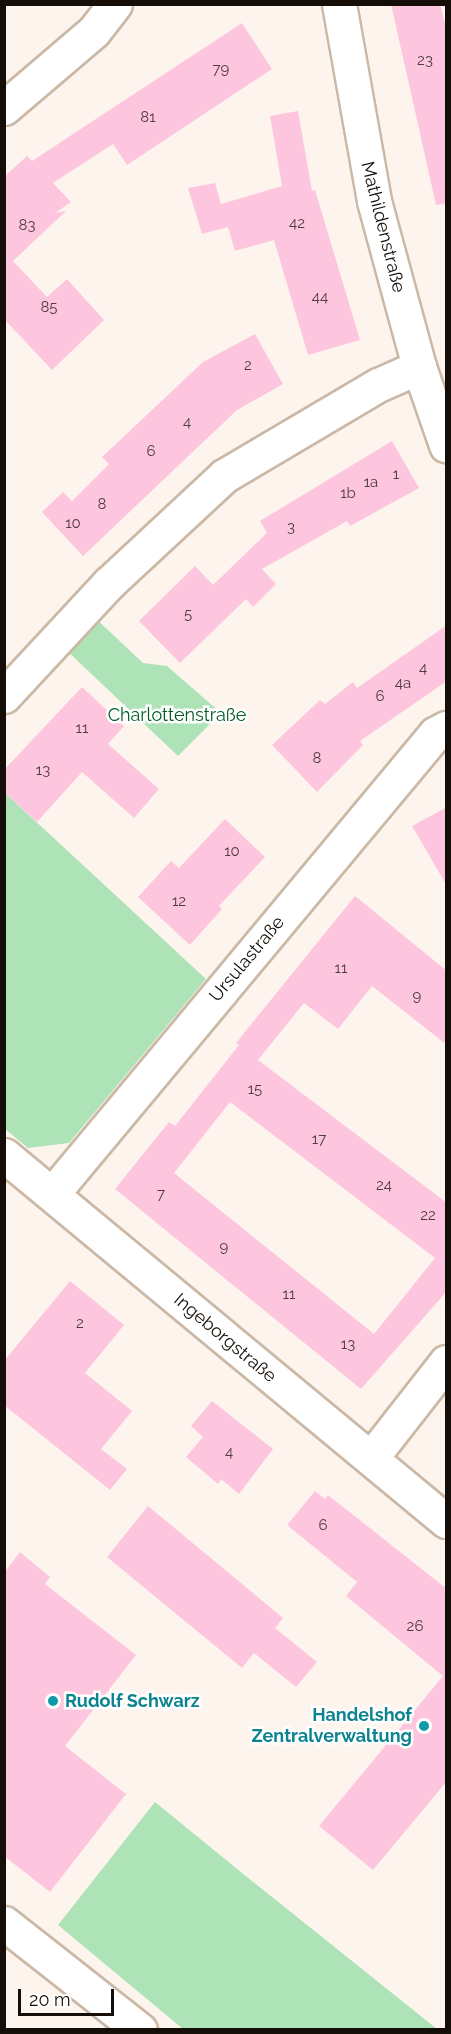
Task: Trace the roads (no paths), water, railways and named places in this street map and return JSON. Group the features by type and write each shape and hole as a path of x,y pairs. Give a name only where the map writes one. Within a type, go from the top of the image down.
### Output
{"street":[{"path":"4,108 94,31 115,4"},
{"name":"Mathildenstraße","path":"339,4 374,201 419,367 447,445"},
{"path":"4,696 109,582 224,476 369,390 419,367"},
{"name":"Ursulastraße","path":"52,1194 435,734 447,728"},
{"name":"Ingeborgstraße","path":"4,1155 447,1521"},
{"path":"371,1458 447,1362"},
{"path":"4,1923 140,2030"}],"place":[{"name":"Rudolf Schwarz","path":"53,1701"},
{"name":"Handelshof Zentralverwaltung","path":"424,1726"}],"park label":[{"name":"Charlottenstraße","path":"177,715"}]}
